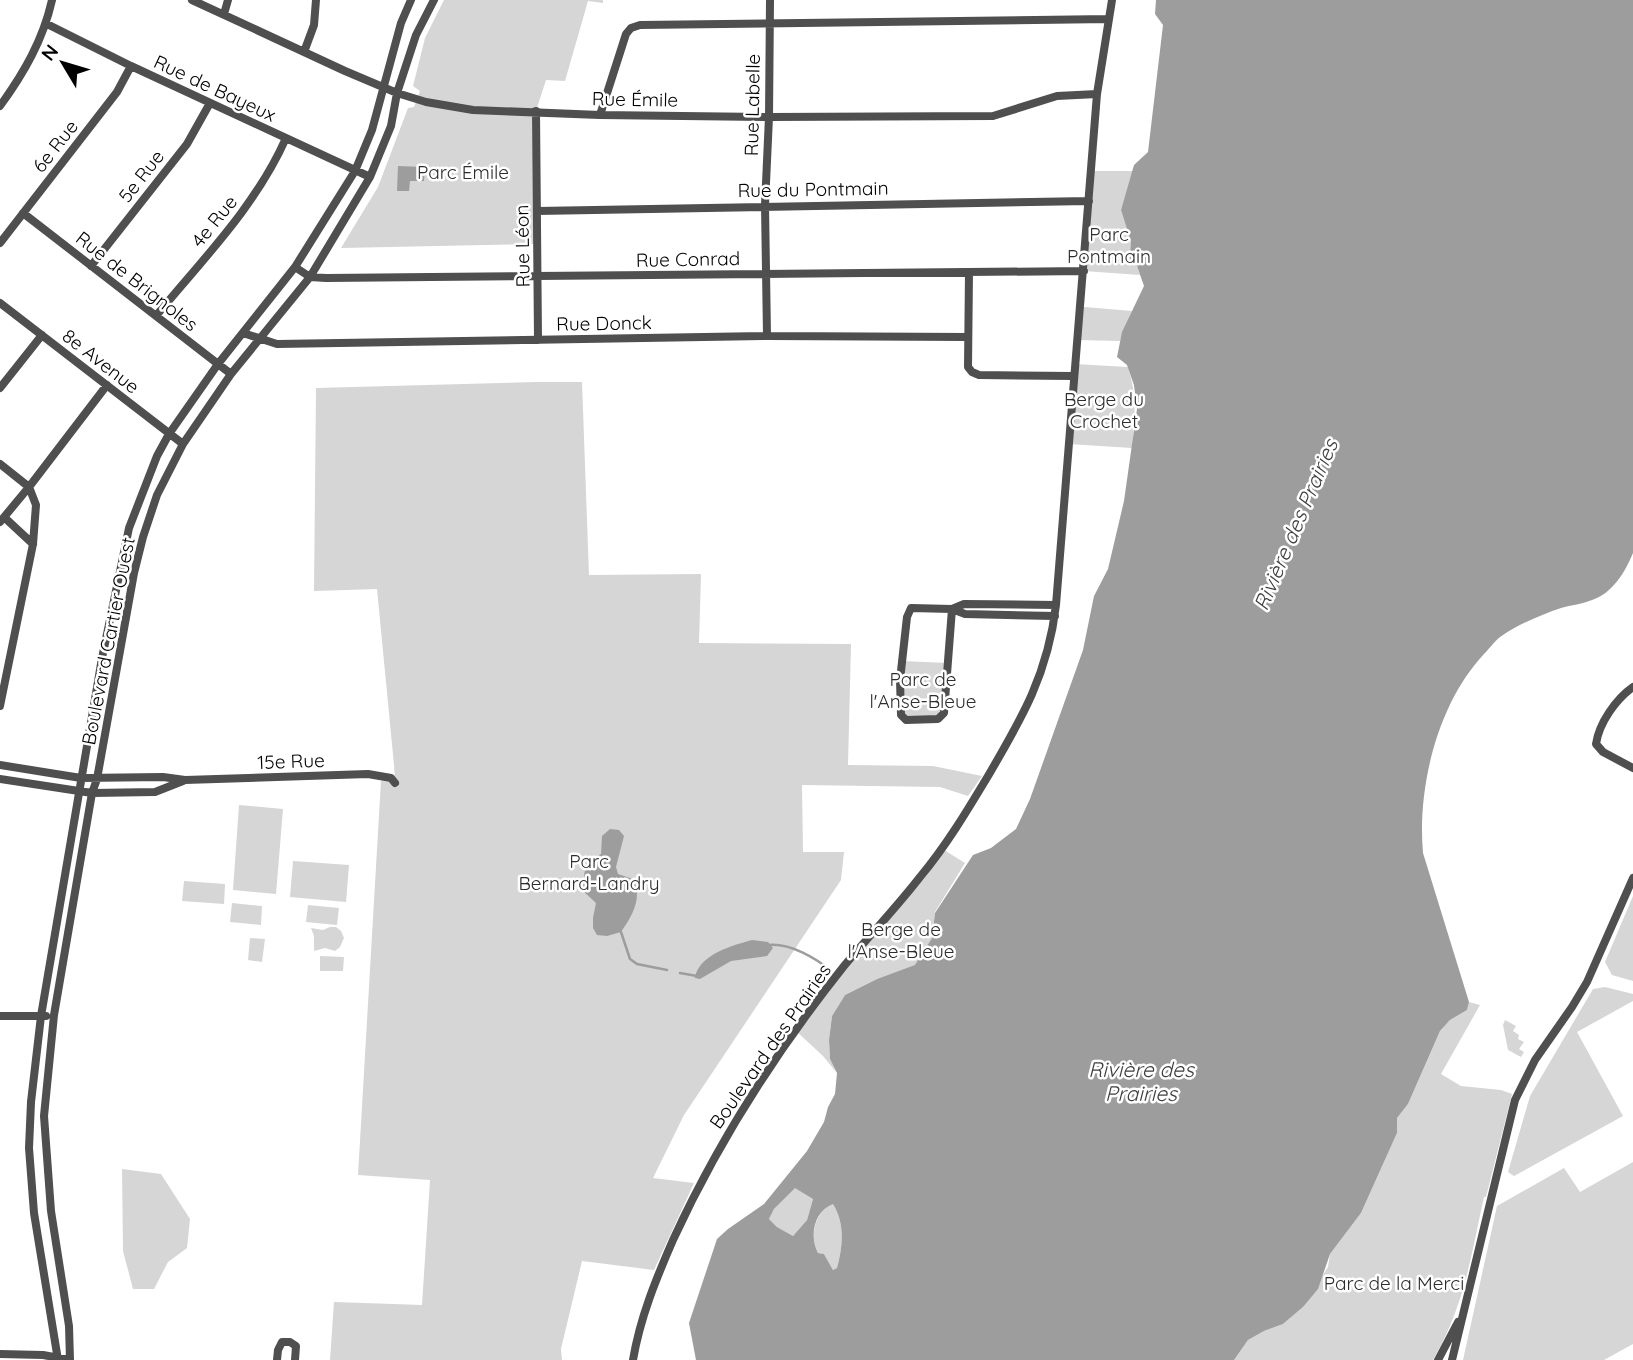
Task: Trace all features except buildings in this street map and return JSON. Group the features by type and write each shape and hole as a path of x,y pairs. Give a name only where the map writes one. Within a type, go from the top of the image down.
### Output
{"street":[{"path":"0,106 23,75 47,24 52,0"},
{"name":"Rue Émile","path":"192,0 397,93 426,102 473,110 769,117 993,116 1057,96 1097,94"},
{"path":"224,14 228,0"},
{"path":"304,52 314,25 316,0"},
{"name":"Boulevard Cartier Ouest","path":"57,1358 34,1213 29,1148 41,1016 111,610 129,528 157,456 169,434 218,364 295,267 355,171 372,130 401,23 411,0"},
{"name":"Boulevard Cartier Ouest","path":"70,1360 69,1326 51,1211 44,1116 54,1015 92,793 97,779 140,549 156,498 183,444 231,374 310,277 370,177 391,126 397,93 416,35 434,0"},
{"name":"Rue Labelle","path":"767,337 765,205 769,117 769,0"},
{"name":"Boulevard des Prairies","path":"633,1360 645,1307 660,1270 698,1188 729,1130 828,988 921,876 968,810 1026,712 1049,652 1056,606 1097,94 1112,0"},
{"path":"600,115 626,34 631,28 640,25 1109,19"},
{"name":"Rue de Bayeux","path":"47,24 370,177"},
{"name":"6e Rue","path":"0,243 117,92 131,66"},
{"name":"5e Rue","path":"91,266 187,144 210,103"},
{"name":"Rue Léon","path":"536,111 538,340"},
{"name":"4e Rue","path":"156,316 253,198 272,170 286,138"},
{"name":"Rue du Pontmain","path":"537,211 1089,201"},
{"name":"Rue de Brignoles","path":"23,213 231,374"},
{"path":"295,267 310,277"},
{"name":"Rue Conrad","path":"310,277 1084,271"},
{"path":"969,272 968,367 972,372 979,375 1073,376"},
{"name":"8e Avenue","path":"0,303 183,444"},
{"name":"Rue Donck","path":"243,333 277,344 968,337"},
{"path":"0,388 42,335"},
{"path":"33,544 2,520 107,385"},
{"path":"0,464 29,487 36,505 33,544 4,673 0,706"},
{"path":"952,609 964,604 1056,606"},
{"path":"952,609 944,713 938,719 906,720 901,715 900,680 907,617 911,608 952,609 965,614 1055,616"},
{"path":"1633,687 1608,716 1596,744 1600,751 1633,768"},
{"name":"15e Rue","path":"0,765 97,779 163,777 185,780 368,775 391,778 395,783"},
{"name":"15e Rue","path":"0,779 92,793 155,792 185,780"},
{"path":"1452,1360 1509,1121 1518,1094 1535,1060 1587,982 1633,878"},
{"path":"0,1016 54,1015"},
{"path":"1438,1360 1462,1313"},
{"path":"277,1360 279,1345 282,1342 290,1342 296,1346 295,1360"},
{"path":"0,1354 70,1360"}],"green space":[{"name":"Parc Émile","path":"444,0 603,0 603,3 588,1 565,81 546,80 536,111 537,244 341,248 378,187 408,108 414,107 420,91 413,86 425,38"},
{"name":"Parc Pontmain","path":"1091,171 1133,171 1121,210 1131,242 1131,259 1136,263 1140,275 1084,271"},
{"path":"1080,308 1132,311 1120,341 1077,340"},
{"name":"Berge du Crochet","path":"1075,364 1128,367 1134,407 1132,448 1069,444"},
{"name":"Parc Bernard-Landry","path":"582,382 589,575 701,574 699,643 851,644 848,765 933,766 982,776 968,796 940,787 802,785 803,852 844,852 841,880 684,1115 653,1178 694,1183 654,1270 582,1261 561,1349 562,1360 330,1360 334,1302 422,1305 430,1180 358,1175 381,781 395,782 377,589 314,591 316,388"},
{"name":"Parc de l'Anse-Bleue","path":"903,661 947,663 946,705 938,719 906,720 901,715"},
{"path":"239,805 283,809 276,894 233,890"},
{"name":"Berge de l'Anse-Bleue","path":"941,848 965,863 935,912 932,938 915,966 877,979 845,995 832,1016 829,1040 830,1059 837,1073 796,1031"},
{"path":"293,861 349,865 346,902 290,897"},
{"path":"184,881 225,884 224,904 182,901"},
{"path":"1633,896 1633,981 1612,975 1605,962"},
{"path":"232,903 262,906 261,925 230,922"},
{"path":"308,905 339,908 337,925 306,922"},
{"path":"330,927 341,931 344,938 340,947 335,951 325,948 314,951 311,928 323,930"},
{"path":"250,938 265,939 262,962 248,960"},
{"path":"320,956 344,957 343,971 320,971"},
{"path":"1605,987 1633,994 1633,1001 1577,1032 1623,1116 1514,1176 1508,1172 1530,1096 1593,989"},
{"name":"Parc de la Merci","path":"1469,1002 1480,1005 1441,1074 1461,1086 1501,1090 1512,1094 1460,1299 1433,1360 1234,1360 1248,1340 1283,1324 1303,1307 1328,1267 1330,1254 1361,1213 1397,1133 1397,1118 1408,1104 1440,1031 1450,1020 1467,1010"},
{"path":"1505,1020 1516,1026 1513,1031 1519,1035 1518,1039 1524,1042 1519,1049 1524,1052 1521,1057 1508,1050 1503,1025"},
{"path":"1633,1162 1633,1344 1604,1360 1463,1360 1497,1206 1564,1168 1580,1192"},
{"path":"122,1169 161,1174 190,1219 187,1248 168,1262 154,1289 133,1289 123,1251"},
{"path":"795,1187 813,1199 807,1220 793,1236 769,1219 774,1209"},
{"path":"833,1203 840,1218 842,1235 837,1268 833,1270 824,1254 818,1253 814,1232 818,1218"}],"water":[{"name":"Rivière des Prairies","path":"1156,0 1633,0 1633,553 1617,581 1599,597 1539,616 1498,639 1468,674 1443,721 1428,774 1422,827 1423,853 1469,1002 1467,1010 1450,1020 1440,1031 1408,1104 1397,1118 1397,1133 1361,1213 1330,1254 1318,1289 1303,1307 1283,1324 1248,1340 1234,1360 696,1360 689,1323 717,1239 764,1204 807,1151 824,1122 835,1094 837,1073 830,1059 832,1016 845,995 877,979 915,965 932,938 935,913 973,855 991,848 1016,829 1030,799 1083,650 1094,596 1108,569 1124,501 1137,409 1134,385 1127,365 1117,357 1122,332 1144,286 1136,263 1130,259 1131,242 1121,210 1134,165 1148,152 1163,25 1155,14","holes":["795,1188 813,1199 807,1220 793,1236 769,1219 774,1209","833,1204 840,1219 842,1235 837,1268 833,1270 824,1254 818,1253 814,1239 815,1225 821,1212"]},
{"path":"398,166 425,167 424,181 410,181 409,191 397,191"},
{"path":"610,829 619,830 624,836 616,867 618,874 633,879 637,893 632,913 621,932 607,936 597,935 593,928 596,903 583,891 587,865 601,854 602,836"},
{"path":"752,940 768,942 773,948 767,956 731,961 700,979 695,978 702,963 709,957 726,948"}],"waterway":[{"path":"621,932 630,959 637,964 667,970"},
{"path":"769,945 785,946 802,952 831,971"},
{"path":"680,973 697,976"}]}
